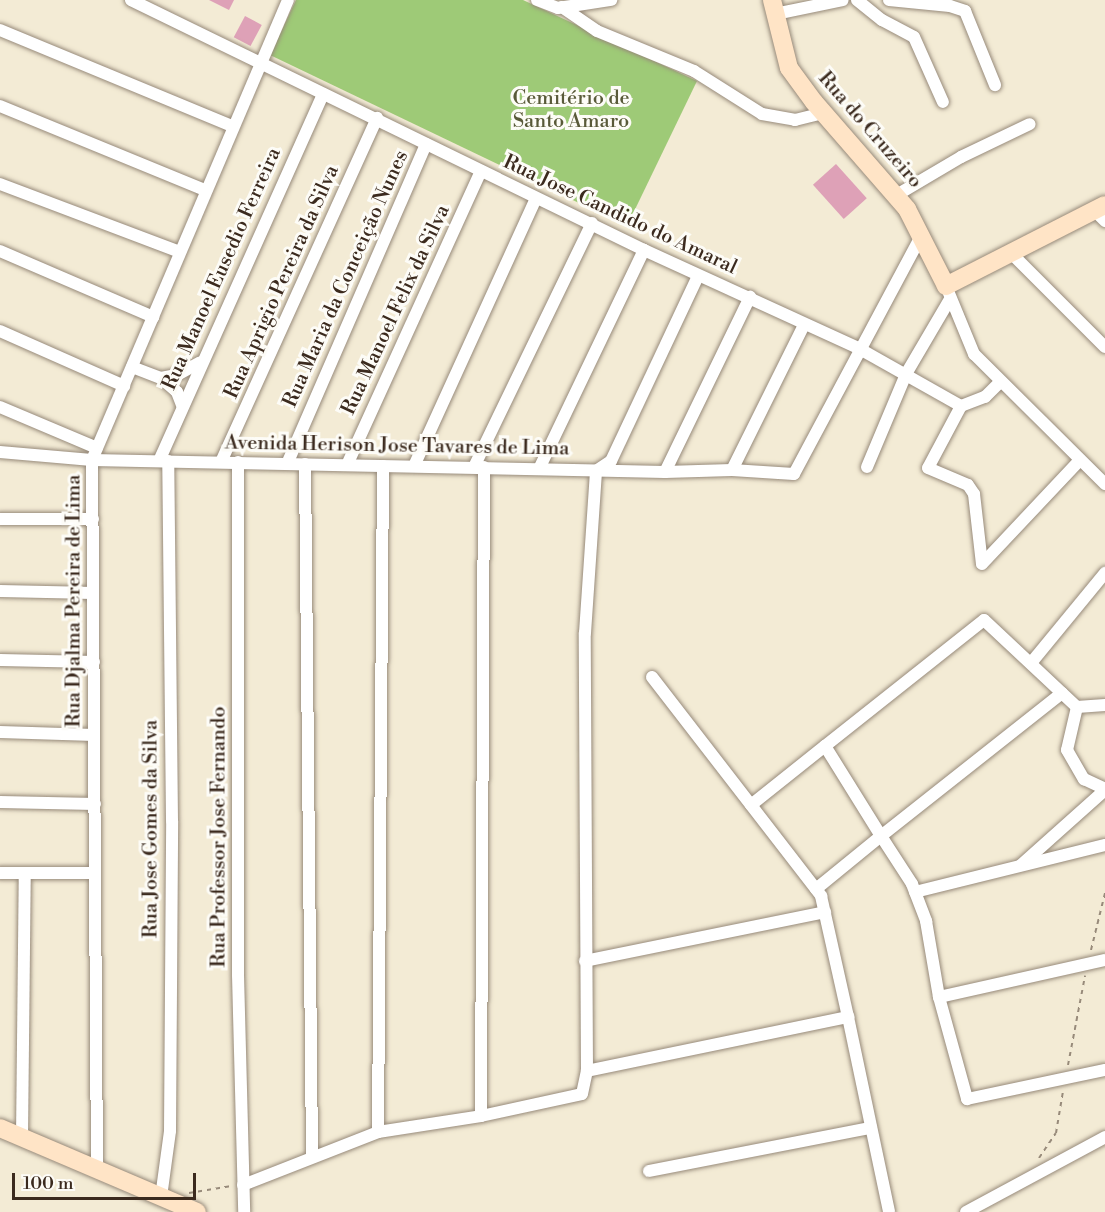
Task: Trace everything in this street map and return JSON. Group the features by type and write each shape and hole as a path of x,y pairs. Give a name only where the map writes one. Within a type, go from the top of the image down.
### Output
{"main road":[{"name":"Rua do Cruzeiro","path":"774,7 789,68 823,113 895,196 922,234 948,292"},
{"path":"948,292 1013,255 1101,212"},
{"path":"0,1128 197,1212"}],"street":[{"name":"Rua Djalma Pereira de Lima","path":"97,1169 93,593 95,454 232,126 288,0"},
{"path":"537,0 562,7 597,31 694,71 762,114 795,120 823,113"},
{"path":"562,7 611,0"},
{"path":"774,7 843,0"},
{"path":"856,0 882,20 914,37 943,102"},
{"path":"889,0 950,6 965,11 995,85"},
{"name":"Rua Jose Candido do Amaral","path":"132,1 377,118 698,276 750,297 804,325 858,348 961,406"},
{"path":"0,30 232,126"},
{"name":"Rua Manoel Eusedio Ferreira","path":"163,461 182,405 200,363 323,94"},
{"path":"0,106 205,190"},
{"name":"Rua Aprigio Pereira da Silva","path":"221,462 377,118"},
{"path":"895,196 961,157 1030,124"},
{"name":"Rua Maria da Conceição Nunes","path":"287,464 426,144"},
{"name":"Rua Manoel Felix da Silva","path":"347,465 481,171"},
{"path":"0,184 180,252"},
{"path":"414,466 536,198"},
{"path":"481,1116 479,467 592,223"},
{"path":"858,348 922,234"},
{"path":"539,469 644,250"},
{"path":"0,251 153,317"},
{"path":"1013,255 1105,347"},
{"path":"243,1185 378,1132 481,1116 582,1094 587,1071 585,633 596,471 611,461 698,276"},
{"path":"867,467 906,374 948,292"},
{"path":"948,292 974,354 1105,484"},
{"path":"664,472 750,297"},
{"path":"732,470 804,325"},
{"path":"0,331 124,386"},
{"name":"Avenida Herison Jose Tavares de Lima","path":"0,452 95,454 163,461 596,471 732,470 794,474 858,348"},
{"path":"161,378 177,375 200,363"},
{"path":"132,367 161,378 177,392 182,405"},
{"path":"1000,382 985,397 961,406 928,468 968,485 974,494 982,564 1080,460"},
{"path":"0,407 95,454"},
{"name":"Rua Jose Gomes da Silva","path":"161,1197 170,1131 172,810 163,461"},
{"name":"Rua Professor Jose Fernando","path":"238,462 238,975 244,1212"},
{"path":"305,464 312,1156"},
{"path":"378,1132 383,466"},
{"path":"0,519 93,519"},
{"path":"1031,663 1105,573"},
{"path":"0,591 93,593"},
{"path":"751,805 984,620 1077,707 1105,705"},
{"path":"0,660 94,662"},
{"path":"652,676 816,889 825,912 849,1017 889,1212"},
{"path":"816,889 1062,693"},
{"path":"1019,866 1105,789 1084,779 1067,750 1077,707"},
{"path":"0,732 94,735"},
{"path":"825,746 915,892 927,921 939,997 967,1099 1105,1070"},
{"path":"0,802 94,804"},
{"path":"915,892 1105,845"},
{"path":"0,873 95,873"},
{"path":"22,1138 25,873"},
{"path":"585,961 825,912"},
{"path":"939,997 1105,960"},
{"path":"587,1071 849,1017"},
{"path":"649,1171 872,1128"},
{"path":"966,1212 1105,1137"}],"path":[{"path":"1088,960 1105,893"},
{"path":"1066,1077 1086,971"},
{"path":"1024,1180 1056,1133 1064,1088"},
{"path":"185,1193 243,1185"}],"green space":[{"name":"Cemitério de Santo Amaro","path":"296,0 523,0 697,81 627,226 270,55"}],"building":[{"path":"209,0 234,0 229,10"},
{"path":"245,16 262,25 251,46 234,37"},
{"path":"836,164 867,198 844,219 813,185"}]}
